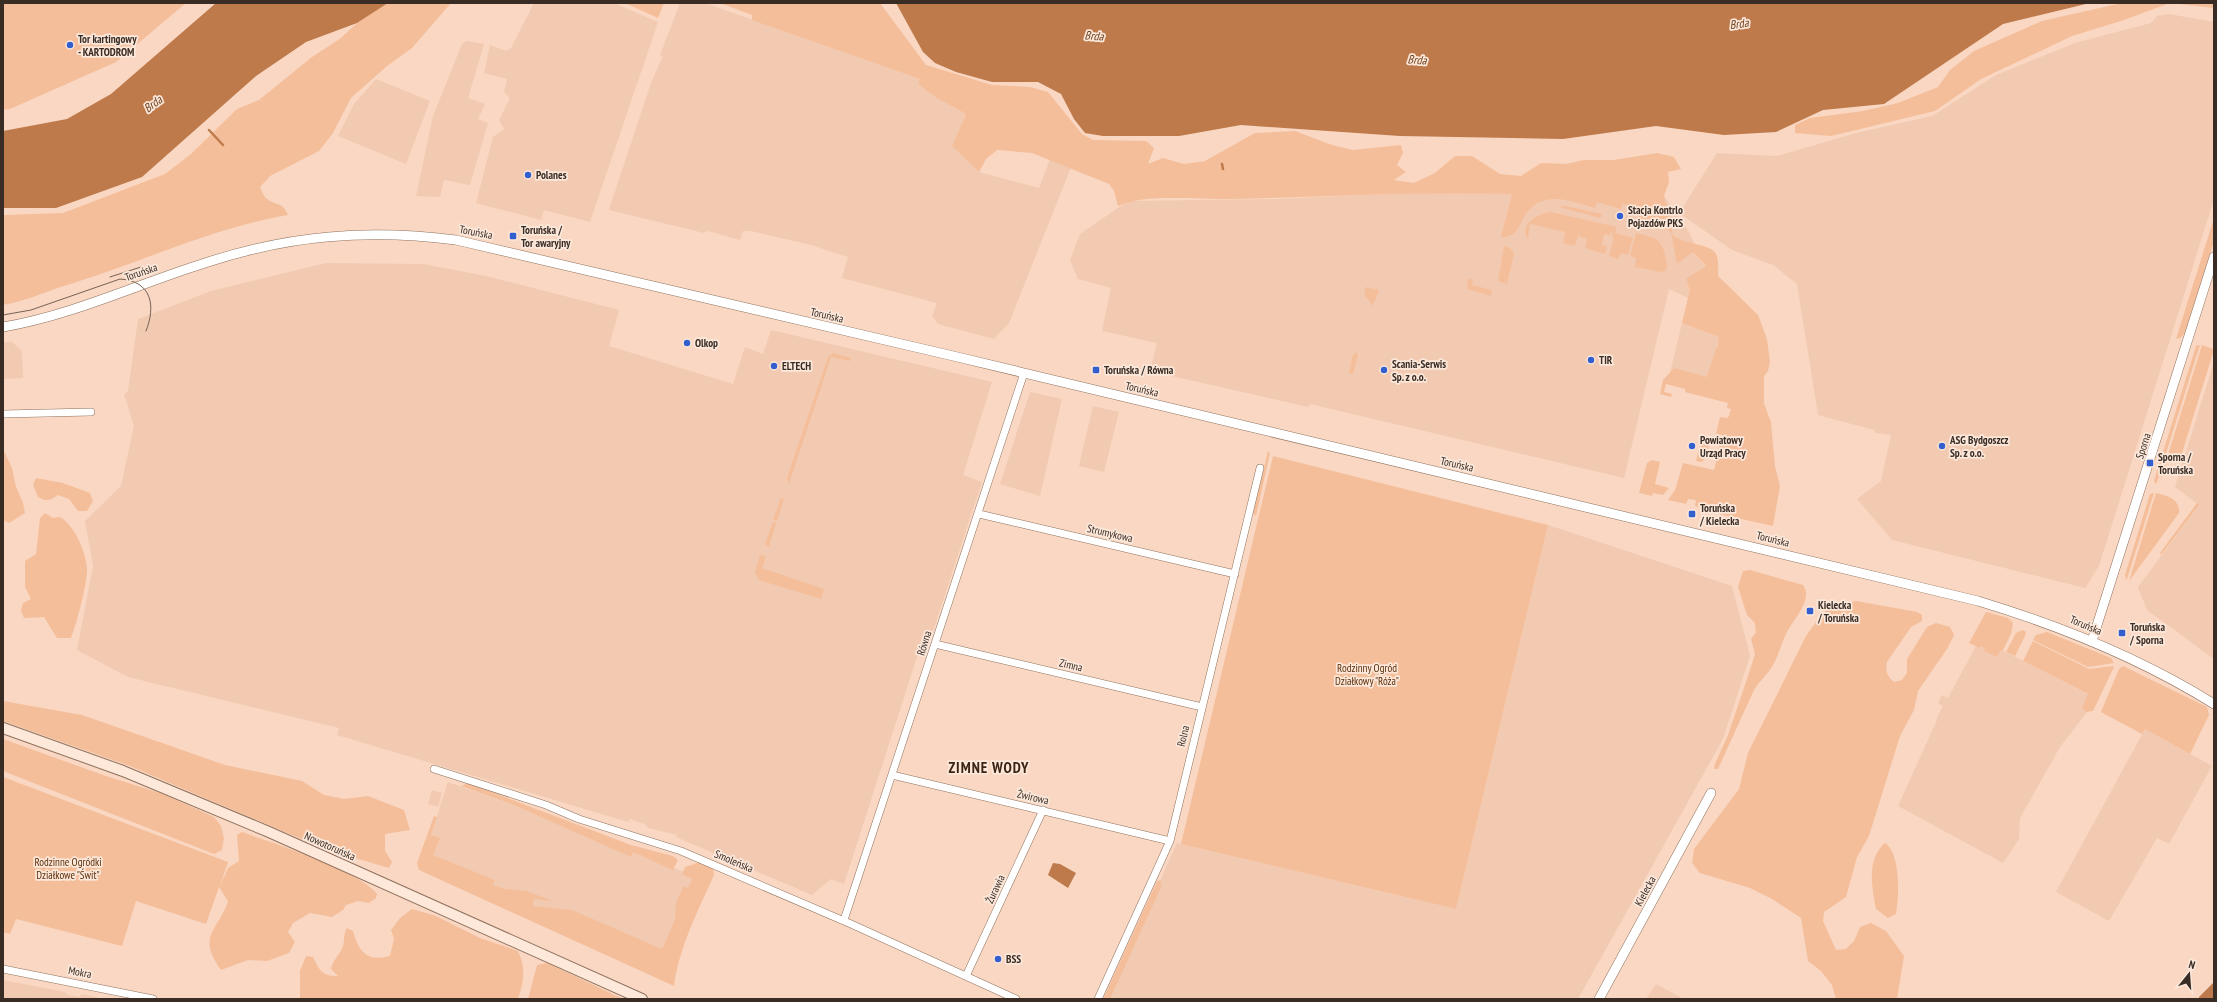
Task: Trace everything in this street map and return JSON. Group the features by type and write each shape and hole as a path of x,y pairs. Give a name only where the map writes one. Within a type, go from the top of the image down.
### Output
{"main road":[{"name":"Nowotoruńska","path":"3,728 123,771 269,832 642,999"}],"street":[{"name":"Toruńska","path":"3,327 50,316 203,263 249,250 324,236 352,234 401,235 456,240 1024,373 1938,591 2052,624 2092,641 2171,679 2214,704"},
{"name":"Sporna","path":"2092,641 2214,257"},
{"name":"Równa","path":"844,920 979,514 1024,373"},
{"path":"3,414 91,412"},
{"name":"Rolna","path":"1098,999 1170,841 1260,468"},
{"name":"Strumykowa","path":"979,514 1235,574"},
{"name":"Zimna","path":"935,644 1202,707"},
{"name":"Smoleńska","path":"434,769 546,805 579,819 681,851 844,920 1016,999"},
{"name":"Żwirowa","path":"892,774 1170,841"},
{"name":"Kielecka","path":"1599,999 1711,793"},
{"name":"Żurawia","path":"966,976 1043,810"},
{"name":"Mokra","path":"3,969 154,999"}],"shaded area":[{"path":"534,3 614,3 658,22 590,222 544,210 541,220 476,203 493,137 504,129 499,120 510,98 504,92 507,79 484,73 490,45 506,51 511,48"},
{"path":"680,3 705,3 921,79 918,84 935,97 966,114 952,146 979,172 1039,188 1050,159 1071,167 1009,323 994,339 938,324 932,316 937,303 842,278 848,257 811,245 751,231 743,231 740,240 708,231 704,233 609,210 651,83 663,56 660,55"},
{"path":"2169,14 2214,22 2214,199 2099,566 2085,588 1892,540 1857,499 1881,481 1891,435 1875,433 1874,430 1818,415 1797,284 1773,265 1732,250 1679,213 1717,153 1777,156 1856,133 1932,116 1996,75 2075,43 2151,23 2157,16"},
{"path":"467,41 484,44 468,98 485,104 478,119 488,123 470,185 444,180 440,197 416,196 433,116 462,44"},
{"path":"376,79 430,101 406,164 338,136 354,104"},
{"path":"1437,192 1664,196 1689,232 1695,245 1693,252 1706,267 1690,289 1688,298 1669,289 1624,478 1310,404 1308,407 1150,371 1157,343 1102,331 1111,288 1078,279 1070,260 1080,234 1128,201 1275,199"},
{"path":"326,263 423,264 486,276 619,310 609,346 733,384 745,347 763,354 771,330 992,382 963,475 982,482 931,637 924,635 844,884 831,879 812,895 676,837 677,835 648,828 645,824 630,819 628,822 337,735 339,728 128,677 77,650 93,566 85,521 121,486 134,426 124,394 128,391 138,319 211,291"},
{"path":"1682,323 1722,338 1718,394 1668,381"},
{"path":"3,342 12,342 22,351 23,378 3,379"},
{"path":"2214,362 2214,659 2147,610 2138,587 2199,505 2175,487"},
{"path":"1030,392 1062,399 1040,496 1000,484"},
{"path":"1093,406 1119,412 1104,472 1079,466"},
{"path":"1548,525 1732,586 1750,656 1723,739 1578,999 1107,999 1177,843 1456,909"},
{"path":"1976,646 1980,648 1981,646 1986,649 1985,650 2002,650 2093,697 2094,703 2060,747 2020,818 2019,839 2003,863 1898,806 1943,706 1938,703 1942,695 1948,698"},
{"path":"2145,729 2212,766 2169,844 2157,838 2109,921 2056,892"},
{"path":"448,782 516,806 620,851 631,850 708,882 663,979 421,866"},
{"path":"432,790 442,793 438,807 428,804"},
{"path":"3,980 65,992 68,995 80,997 81,994 105,999 3,999"},
{"path":"1656,984 1658,985 1684,999 1646,999"}],"green space":[{"name":"Tor kartingowy - KARTODROM","path":"3,3 186,3 116,62 10,109 3,110"},
{"path":"388,3 451,3 412,48 387,66 351,98 333,133 319,151 270,176 260,187 266,198 282,206 288,215 259,221 201,238 25,300 3,305 3,215 63,213 165,174 191,154 237,109 259,100 312,57 341,38 357,23"},
{"path":"625,3 664,3 658,18"},
{"path":"720,3 880,3 926,65 992,85 1030,87 1048,92 1082,134 1093,140 1146,141 1154,148 1148,164 1163,158 1184,164 1205,161 1255,133 1295,131 1332,145 1353,150 1401,145 1403,153 1397,165 1406,172 1394,180 1414,183 1435,173 1455,156 1472,156 1500,174 1521,176 1541,163 1566,164 1584,160 1614,160 1657,153 1674,157 1681,169 1668,172 1669,182 1664,196 1673,235 1677,238 1709,248 1716,254 1718,259 1718,276 1758,315 1767,339 1770,362 1768,371 1764,376 1764,404 1771,422 1775,466 1780,486 1773,526 1719,514 1715,511 1695,506 1696,500 1688,499 1686,504 1668,500 1675,490 1683,463 1714,470 1722,435 1716,434 1720,417 1728,418 1731,409 1727,408 1728,403 1685,392 1685,389 1666,384 1664,392 1672,394 1671,397 1660,394 1663,380 1674,368 1707,377 1716,348 1718,348 1719,337 1682,323 1690,289 1686,279 1706,266 1693,252 1677,264 1671,232 1661,225 1639,219 1640,208 1623,204 1621,209 1597,202 1595,208 1568,200 1552,199 1540,202 1532,207 1526,213 1515,232 1509,236 1501,237 1512,194 1442,193 1233,199 1158,198 1129,202 1118,206 1114,191 1109,184 1032,153 997,150 986,159 979,172 952,146 966,114 935,97 918,84 920,79 752,20 752,15"},
{"path":"2122,3 2170,3 2124,20 2072,36 1981,79 1935,111 1831,136 1795,133 1795,125 1810,118 1863,111 1898,103 1938,87 1950,70 1974,51 2042,21"},
{"path":"2171,3 2214,3 2214,8"},
{"path":"1565,206 1602,214 1600,218 1559,207"},
{"path":"1551,212 1617,227 1615,233 1633,238 1628,255 1621,253 1618,259 1609,256 1614,237 1612,236 1612,230 1610,235 1604,234 1602,245 1607,246 1605,254 1585,248 1587,239 1578,236 1575,246 1563,243 1565,232 1530,224 1528,239 1526,229 1531,220"},
{"path":"2214,218 2214,241 2185,333 2180,338 2176,339"},
{"path":"1636,233 1649,236 1660,243 1667,262 1665,271 1660,272 1635,267 1636,258 1630,256"},
{"path":"1504,246 1510,248 1514,254 1507,284 1498,281"},
{"path":"1468,278 1473,280 1472,285 1492,290 1491,296 1467,289"},
{"path":"1366,287 1379,290 1373,306 1364,294"},
{"path":"2200,345 2156,484 2154,481 2196,346"},
{"path":"2202,345 2213,349 2213,353 2182,453 2178,459 2168,460 2159,484"},
{"path":"1356,352 1358,355 1353,374 1349,374 1352,357"},
{"path":"833,353 851,358 850,361 831,357 789,484 787,478 828,357"},
{"path":"1711,437 1706,457 1702,462 1696,461 1700,447"},
{"path":"3,449 12,468 16,487 23,503 25,513 9,523 3,520"},
{"path":"1268,451 1270,453 1256,516 1253,513"},
{"name":"Rodzinny Ogród Działkowy \"Róża\"","path":"1273,456 1548,525 1456,909 1181,844"},
{"path":"1652,460 1660,462 1655,484 1669,488 1663,495 1653,493 1652,496 1639,493 1647,463"},
{"path":"36,478 63,483 90,493 93,501 87,511 78,511 69,499 58,495 50,500 44,500 38,497 33,485"},
{"path":"2154,493 2126,579 2125,575 2150,494"},
{"path":"2156,493 2169,497 2175,501 2178,504 2179,513 2129,581"},
{"path":"781,498 784,499 777,521 773,519"},
{"path":"2197,503 2199,505 2161,555 2160,553"},
{"path":"45,513 53,518 60,517 70,526 75,532 82,546 86,561 86,583 79,614 71,638 57,638 44,617 24,618 21,611 23,603 31,599 25,587 25,561 36,554 40,518"},
{"path":"773,522 776,523 769,547 765,544"},
{"path":"760,555 766,556 762,568 824,589 821,599 759,580 755,572"},
{"path":"1750,570 1803,585 1806,591 1806,597 1801,610 1786,634 1775,662 1754,690 1718,769 1715,769 1714,766 1728,735 1755,654 1751,639 1756,632 1755,623 1747,615 1738,587 1743,571"},
{"path":"1856,601 1917,612 1922,615 1922,621 1911,627 1887,662 1887,673 1894,682 1902,680 1907,673 1907,659 1927,627 1936,623 1950,627 1954,635 1947,649 1918,691 1914,710 1900,736 1869,836 1857,857 1846,897 1824,912 1823,921 1836,950 1846,949 1854,941 1860,927 1871,923 1886,931 1904,956 1897,999 1836,999 1832,985 1821,971 1808,961 1801,918 1772,899 1750,888 1700,873 1692,863 1694,849 1739,789 1748,753 1806,636 1821,615 1830,607"},
{"path":"1986,612 2008,618 2013,623 2011,634 2003,650 2000,651 1997,657 1984,651 1985,649 1981,646 1980,648 1969,643"},
{"path":"2022,630 2025,631 2026,634 2015,656 2006,652 2016,633"},
{"path":"2047,632 2111,658 2114,663 2088,667 2033,640 2036,635"},
{"path":"2033,641 2089,669 2114,667 2093,711 2086,712 2082,708 2088,694 2023,661"},
{"path":"2123,666 2207,707 2209,715 2190,754 2145,729 2142,734 2101,712 2119,669"},
{"path":"3,701 82,715 225,765 302,781 324,795 344,799 368,796 404,810 410,830 385,834 385,851 392,862 389,868 325,849 130,766 3,721"},
{"path":"3,739 103,775 163,794 214,817 221,826 224,838 222,850 214,854 3,771"},
{"name":"Rodzinne Ogródki Działkowe \"Świt\"","path":"3,777 228,862 220,886 228,868 239,861 237,835 242,832 294,850 335,867 368,885 377,894 376,898 369,903 358,901 346,905 343,910 332,917 310,913 293,923 288,932 295,942 289,953 267,961 248,960 221,970 210,949 211,934 228,901 219,887 206,924 136,901 122,946 16,919 10,934 3,932"},
{"path":"468,783 631,845 673,856 678,860 673,870 633,852 631,857 516,806 461,786"},
{"path":"434,816 437,817 431,835 440,838 433,855 495,880 493,885 505,889 526,891 553,901 534,899 533,906 572,910 662,949 675,920 676,902 684,886 688,888 692,879 682,874 685,867 700,862 713,868 714,875 680,957 674,986 419,870 417,863"},
{"path":"1885,843 1890,848 1894,856 1898,876 1896,914 1888,918 1876,909 1872,883 1875,857"},
{"path":"1161,880 1160,884 1162,885 1110,999 1103,999 1157,881"},
{"path":"412,909 436,916 480,938 518,951 521,957 523,975 522,986 518,999 300,999 300,971 306,956 313,957 317,966 325,974 338,976 331,969 333,962 343,946 347,928 353,931 358,945 370,957 382,958 390,956 394,939 391,930 400,918"},
{"path":"547,963 623,999 528,999 537,965"}],"water":[{"name":"Brda","path":"216,3 388,3 357,23 306,42 256,76 142,177 56,208 3,208 3,131 67,119 111,94"},
{"name":"Brda","path":"896,3 2090,3 2003,24 1884,104 1823,110 1776,132 1724,135 1656,126 1563,139 1400,136 1241,125 1179,136 1103,136 1085,133 1074,119 1061,94 1038,82 992,82 956,72 935,63 923,52"},
{"path":"1053,863 1060,864 1076,873 1068,888 1048,875"},
{"path":"2214,982 2214,999 2199,999 2199,997"}],"waterway":[{"path":"209,130 223,145"},
{"path":"1222,164 1223,169"}],"tram line":[{"path":"110,277 141,267"},
{"path":"3,315 31,310 120,279 139,284 149,296 151,313 146,331"}],"place":[{"name":"Tor kartingowy - KARTODROM","path":"70,45"},
{"name":"Polanes","path":"528,175"},
{"name":"Stacja Kontrlo Pojazdów PKS","path":"1620,216"},
{"name":"Toruńska / Tor awaryjny","path":"513,236"},
{"name":"Olkop","path":"687,343"},
{"name":"TIR","path":"1591,360"},
{"name":"ELTECH","path":"774,366"},
{"name":"Toruńska / Równa","path":"1096,370"},
{"name":"Scania-Serwis Sp. z o.o.","path":"1384,370"},
{"name":"Powiatowy Urząd Pracy","path":"1692,446"},
{"name":"ASG Bydgoszcz Sp. z o.o.","path":"1942,446"},
{"name":"Sporna / Toruńska","path":"2150,463"},
{"name":"Toruńska / Kielecka","path":"1692,514"},
{"name":"Kielecka / Toruńska","path":"1810,611"},
{"name":"Toruńska / Sporna","path":"2122,633"},
{"name":"BSS","path":"998,959"}],"district":[{"name":"ZIMNE WODY","path":"989,768"}]}
